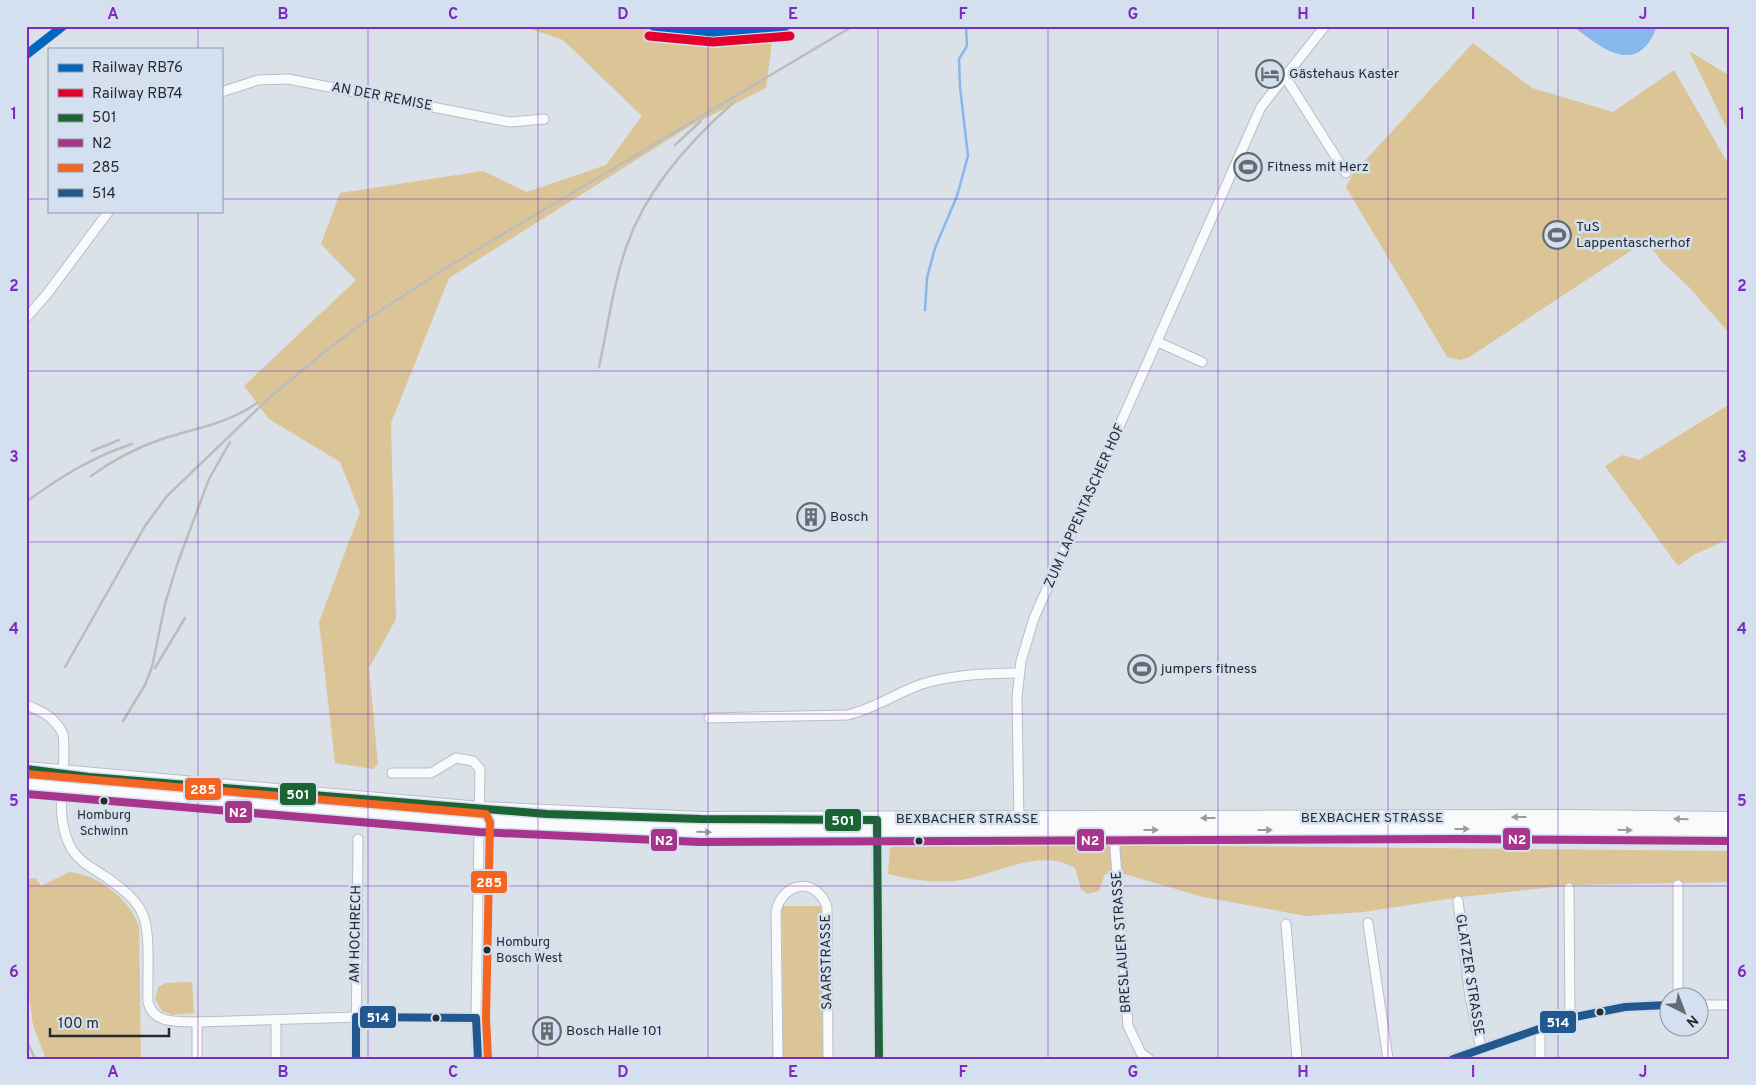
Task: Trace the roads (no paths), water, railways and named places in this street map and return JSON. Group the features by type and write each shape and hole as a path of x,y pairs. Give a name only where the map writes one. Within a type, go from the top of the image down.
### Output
{"main road":[{"name":"BEXBACHER STRASSE","path":"26,769 62,780"},
{"name":"BEXBACHER STRASSE","path":"26,784 62,780 480,816 547,814 877,826 1019,826 1568,817 1730,820"},
{"name":"BEXBACHER STRASSE","path":"1019,826 1067,832 1116,824 1730,831"}],"street":[{"name":"ZUM LAPPENTASCHER HOF","path":"1019,826 1017,697 1019,673 1026,641 1034,618 1261,107 1325,26"},
{"path":"1284,76 1346,173"},
{"name":"AN DER REMISE","path":"222,92 258,80 288,79 510,122 544,119"},
{"path":"26,318 47,294 107,212"},
{"path":"1158,342 1202,362"},
{"path":"709,718 847,715 866,711 922,685 941,680 1019,673"},
{"path":"26,705 48,714 59,726 64,745 61,814 70,846 84,863 120,887 132,898 143,914 146,934 150,1010 158,1018 197,1022 356,1017 476,1018"},
{"path":"392,773 432,773 456,758 473,761 480,769 476,1018 478,1059"},
{"name":"BRESLAUER STRASSE","path":"1116,824 1128,1026 1141,1053 1149,1059"},
{"path":"877,826 879,1059"},
{"name":"AM HOCHRECH","path":"356,1059 358,839"},
{"path":"1678,885 1678,988"},
{"name":"SAARSTRASSE","path":"778,1059 776,911 780,898 786,892 806,886 818,891 827,907 828,1059"},
{"path":"1569,888 1570,1018"},
{"name":"GLATZER STRASSE","path":"1458,901 1470,997 1481,1049"},
{"path":"1368,923 1388,1059"},
{"path":"1286,924 1297,1059"},
{"path":"1708,1005 1730,1006"},
{"path":"1452,1059 1570,1018 1617,1008 1658,1006"},
{"path":"276,1020 276,1059"},
{"path":"197,1022 197,1059"},
{"path":"1538,1030 1540,1035 1540,1059"}],"water":[{"path":"1573,26 1657,26 1649,42 1640,51 1630,55 1607,50"}],"waterway":[{"path":"925,310 927,278 935,248 957,196 968,156 960,87 959,59 967,46 966,26"}],"railway":[{"path":"65,667 145,526 167,496 268,399 328,349 371,317 441,271 853,26"},
{"path":"599,367 618,275 635,225 671,168 701,133 733,103"},
{"path":"675,145 701,121"},
{"path":"91,476 141,447 221,421 257,403"},
{"path":"92,451 119,440"},
{"path":"123,721 145,685 152,667 165,604 178,562 209,479 230,442"},
{"path":"26,502 77,468 103,455 132,444"},
{"path":"155,668 185,618"},
{"path":"26,1039 35,1059"}],"rail line":[{"name":"RB76","path":"26,55 63,26"},
{"name":"RB76","path":"653,26 713,32 786,26"},
{"name":"RB74","path":"649,36 713,42 790,36"}],"place":[{"name":"Gästehaus Kaster","path":"1270,74"},
{"name":"Fitness mit Herz","path":"1248,167"},
{"name":"TuS Lappentascherhof","path":"1557,235"},
{"name":"Bosch","path":"811,517"},
{"name":"jumpers fitness","path":"1142,669"},
{"name":"Homburg Schwinn","path":"104,801"},
{"name":"Homburg Bosch West","path":"487,950"},
{"name":"Bosch Halle 101","path":"547,1031"}]}
